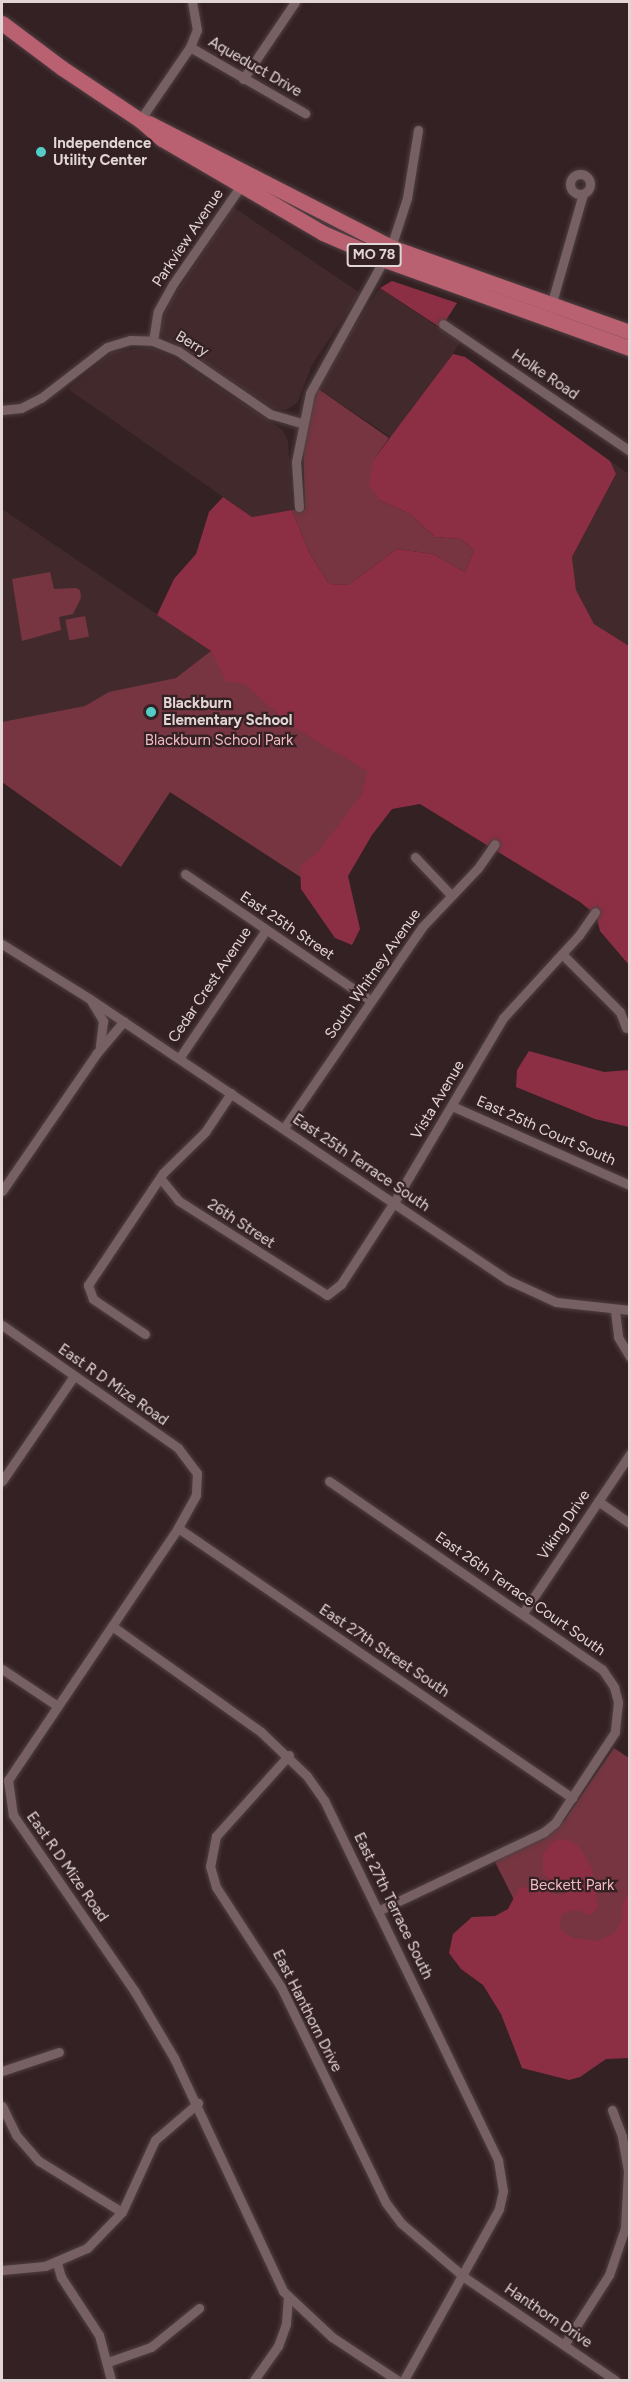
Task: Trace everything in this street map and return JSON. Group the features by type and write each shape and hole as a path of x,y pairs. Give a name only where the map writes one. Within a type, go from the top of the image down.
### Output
{"main road":[{"name":"MO 78","path":"2,22 62,68 140,120 162,139 240,188 323,233 552,302 630,332"},
{"name":"MO 78","path":"140,120 169,131 388,253 630,348"}],"street":[{"path":"140,120 190,47 197,30 192,2"},
{"path":"243,79 295,2"},
{"name":"Aqueduct Drive","path":"190,47 305,113"},
{"path":"299,507 296,462 301,423 323,364 388,253 407,198 418,130"},
{"name":"Parkview Avenue","path":"153,341 158,311 173,284 240,188"},
{"path":"552,302 583,194"},
{"name":"Holke Road","path":"443,324 630,451"},
{"name":"Berry","path":"2,410 21,408 41,398 107,347 130,340 153,341 178,351 270,414 301,423"},
{"name":"South Whitney Avenue","path":"284,1128 422,927 478,868 495,844"},
{"path":"415,857 451,895"},
{"name":"East 25th Street","path":"185,874 371,1001"},
{"name":"Vista Avenue","path":"311,1287 327,1295 341,1284 393,1204 503,1018 562,954 595,912"},
{"name":"Cedar Crest Avenue","path":"180,1057 266,930"},
{"path":"2,944 90,999 103,1021 104,1032 96,1054"},
{"path":"562,954 620,1012 626,1028"},
{"name":"East 25th Terrace South","path":"90,999 180,1057 393,1204 523,1288 556,1302 615,1311 630,1310"},
{"path":"2,1191 96,1054 124,1021"},
{"path":"145,1334 93,1299 88,1285 169,1166 205,1132 231,1093"},
{"name":"East 25th Court South","path":"452,1106 627,1184"},
{"name":"26th Street","path":"161,1179 179,1201 311,1287"},
{"path":"615,1311 618,1337 630,1357"},
{"name":"East R D Mize Road","path":"2,1325 192,1462 197,1473 196,1496 178,1528 56,1705 8,1780 13,1815 135,1992 198,2103 288,2296"},
{"path":"2,1481 74,1376"},
{"name":"Viking Drive","path":"523,1613 630,1454"},
{"name":"East 26th Terrace Court South","path":"329,1481 602,1669 614,1687 619,1715 615,1732 573,1798 544,1832 378,1911"},
{"path":"598,1501 630,1523"},
{"name":"East 27th Street South","path":"178,1528 573,1798"},
{"name":"East 27th Terrace South","path":"112,1626 289,1755 324,1800 502,2172 499,2209 464,2277 404,2380"},
{"path":"2,1670 56,1705"},
{"name":"East Hanthorn Drive","path":"289,1755 216,1836 210,1855 211,1875 280,1987 386,2203 422,2245 464,2277"},
{"path":"2,2071 59,2052"},
{"path":"2,2270 57,2263 87,2248 122,2212 155,2140 198,2103"},
{"path":"2,2106 16,2134 39,2161 122,2212"},
{"path":"564,2345 609,2275 625,2228 628,2171 622,2136 612,2110"},
{"path":"57,2263 58,2271 99,2335 111,2380"},
{"name":"Hanthorn Drive","path":"464,2277 615,2380"},
{"path":"254,2380 278,2346 286,2324 288,2296"},
{"path":"288,2296 332,2337 397,2380"},
{"path":"108,2362 151,2347 199,2308"}],"shaded area":[{"path":"233,207 360,293 312,365 297,403 286,410 273,408 163,336 159,330 168,305"},
{"path":"380,288 460,342 394,440 314,386"},
{"path":"150,347 172,357 283,430 288,441 292,510 252,517 68,389 112,352"},
{"path":"610,461 629,474 629,646 594,624 576,590 572,557 616,475"},
{"name":"Blackburn Elementary School","path":"2,509 211,651 319,889 170,792 121,867 2,782"}],"green space":[{"path":"392,281 457,303 441,328 380,288"},
{"path":"453,354 465,357 610,461 616,474 572,557 576,590 594,624 629,646 629,965 600,931 596,915 580,902 420,804 392,809 372,835 348,876 360,929 352,945 335,938 301,889 300,867 319,851 362,794 367,771 290,725 245,684 226,681 211,651 157,615 174,579 196,554 209,512 223,497 252,517 292,510 309,552 329,584 348,585 397,549 433,554 465,572 474,550 461,539 435,537 410,514 379,500 369,485 374,459"},
{"path":"317,388 389,438 374,459 379,500 410,514 435,537 461,539 474,550 465,572 433,554 397,549 348,585 329,584 309,552 292,510 305,509 303,442"},
{"path":"50,572 54,589 76,588 80,590 81,598 73,614 59,617 61,630 22,641 12,579"},
{"path":"85,616 89,637 69,640 65,620"},
{"name":"Blackburn School Park","path":"211,651 391,773 319,889 170,792 121,867 2,782 2,722 85,706 109,692 176,678"},
{"path":"529,1051 604,1072 629,1070 629,1127 595,1119 516,1087 517,1070"},
{"name":"Beckett Park","path":"614,1748 629,1758 629,2035 592,2055 495,1862 564,1821"},
{"path":"566,1839 578,1846 592,1868 598,1908 590,1915 576,1910 562,1914 559,1928 572,1938 598,1941 615,1933 622,1919 623,1901 630,1892 629,2058 606,2059 580,2077 569,2080 522,2068 501,2014 483,1985 461,1969 449,1953 453,1934 472,1917 495,1916 508,1909 519,1888 538,1886 555,1895 567,1893 567,1882 553,1881 543,1874 543,1853 554,1841"}],"place":[{"name":"Independence Utility Center","path":"41,152"},
{"name":"Blackburn Elementary School","path":"151,712"}]}
